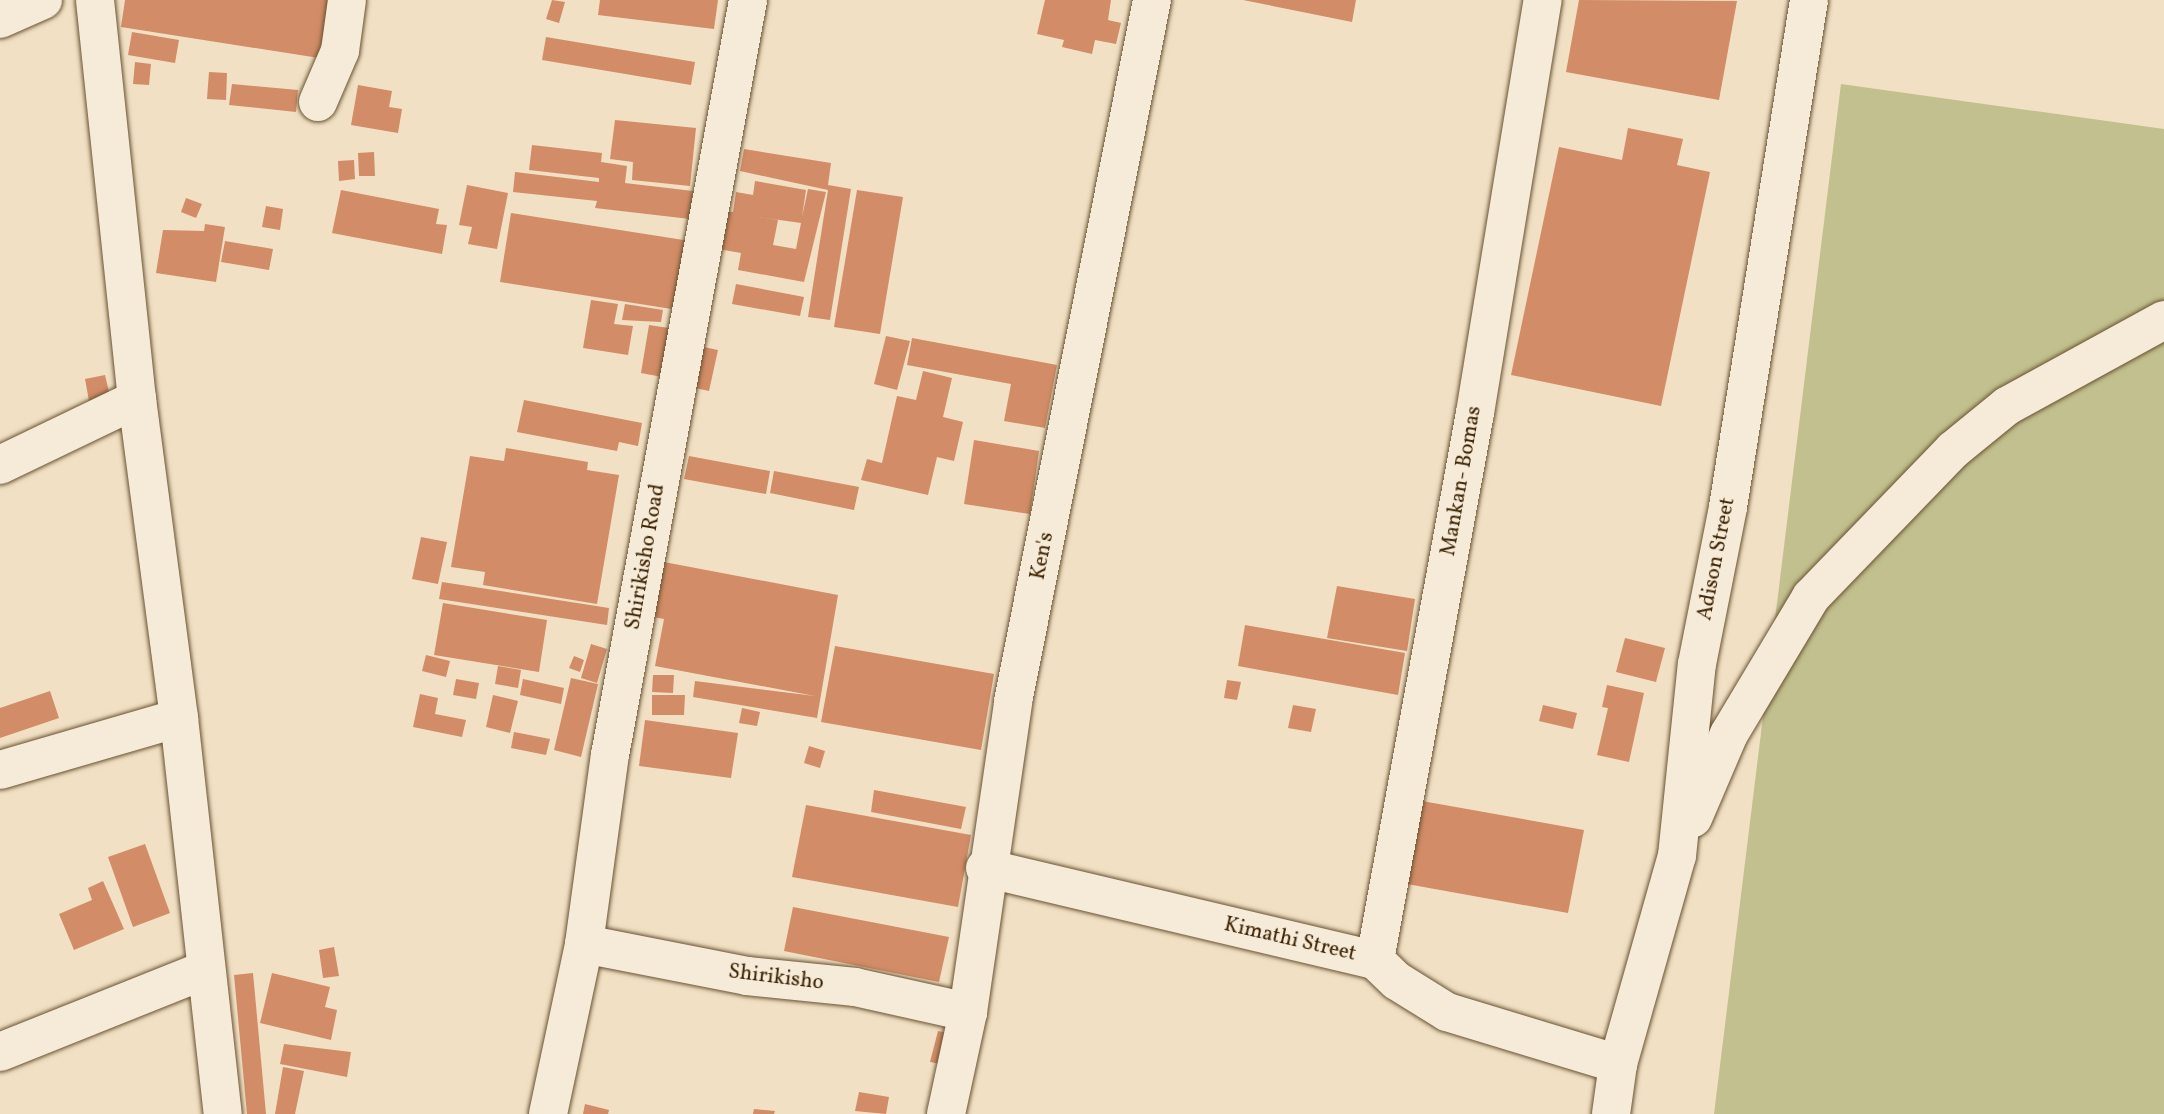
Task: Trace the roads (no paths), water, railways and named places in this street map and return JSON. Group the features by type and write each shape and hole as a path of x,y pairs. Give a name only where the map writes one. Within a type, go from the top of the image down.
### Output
{"street":[{"path":"0,19 43,0"},
{"path":"96,0 137,399 179,718 223,1114"},
{"path":"318,102 340,51 347,0"},
{"name":"Shirikisho Road","path":"548,1114 584,944 610,755 748,0"},
{"name":"Ken's","path":"946,1114 968,1012 985,868 1013,702 1153,0"},
{"name":"Mankan- Bomas","path":"1375,960 1475,413 1543,0"},
{"name":"Adison Street","path":"1611,1114 1618,1064 1677,856 1697,664 1728,507 1809,0"},
{"path":"1677,856 1729,734 1811,597 1953,450 2007,406 2164,320"},
{"path":"0,465 137,399"},
{"path":"0,770 179,718"},
{"name":"Kimathi Street","path":"985,868 1375,960 1397,981 1447,1012 1618,1064"},
{"name":"Shirikisho","path":"584,944 747,976 855,987 968,1012"},
{"path":"0,1052 205,970"}]}
